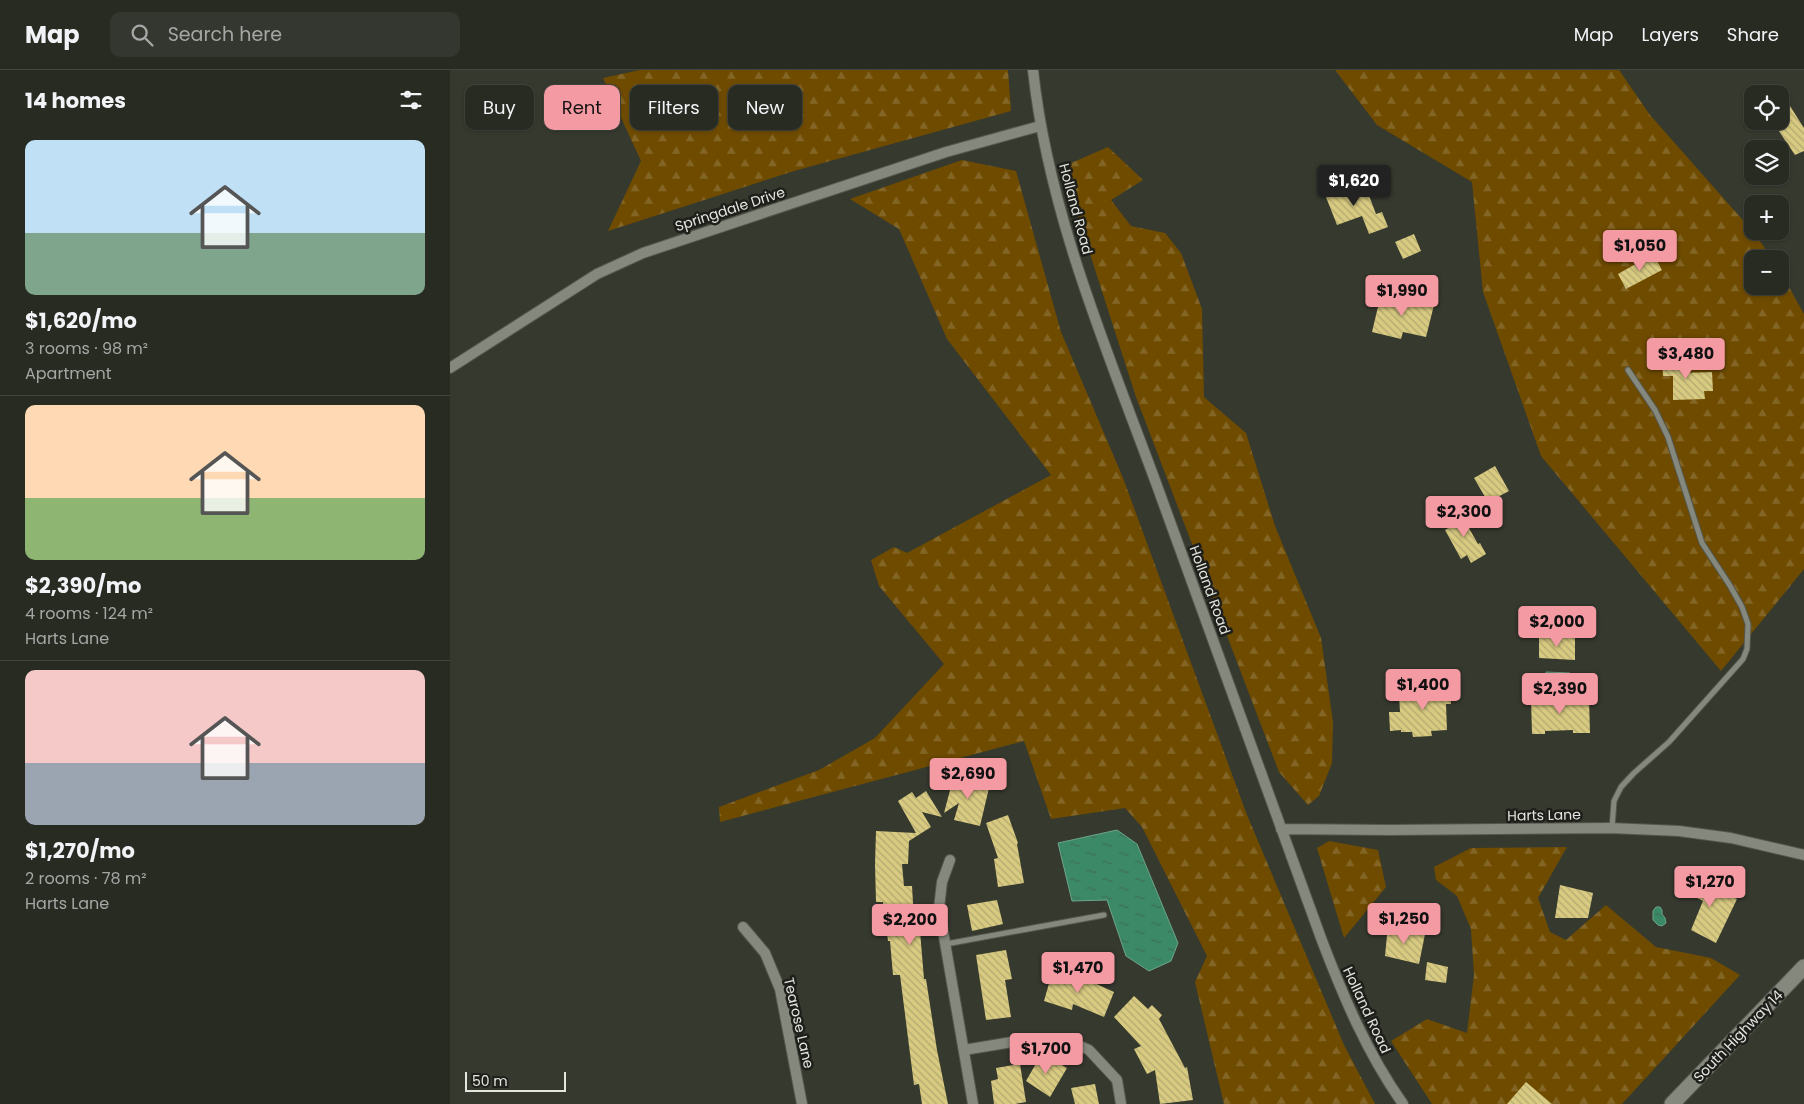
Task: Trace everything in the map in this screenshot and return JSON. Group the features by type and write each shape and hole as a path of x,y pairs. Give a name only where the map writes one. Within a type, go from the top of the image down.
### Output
{"main road":[{"name":"South Highway 14","path":"1672,1104 1804,967"}],"street":[{"name":"Holland Road","path":"1032,70 1040,126 1054,188 1075,260 1340,986 1364,1039 1402,1104"},
{"name":"Springdale Drive","path":"450,368 597,274 643,253 946,152 1040,126"},
{"name":"Harts Lane","path":"1282,829 1612,828 1679,831 1731,838 1804,855"},
{"path":"950,860 942,882 939,908 973,1104"},
{"name":"Tearose Lane","path":"743,927 766,953 780,988 802,1104"},
{"path":"964,1050 1012,1042 1067,1040 1089,1050 1117,1080 1121,1104"}],"lane":[{"path":"1612,828 1614,801 1620,787 1669,742 1743,659 1747,649 1748,624 1742,607 1729,584 1702,543 1668,437 1654,410 1628,370"},
{"path":"946,944 1104,915"}],"green space":[{"path":"640,70 1008,70 1011,111 794,171 608,231 641,161 620,115 620,85 606,85 603,78"},
{"path":"1335,70 1619,70 1650,115 1744,222 1744,240 1759,240 1766,250 1744,250 1744,295 1789,295 1789,287 1804,314 1804,569 1721,671 1541,456 1483,292 1472,182 1377,125"},
{"path":"1108,147 1143,180 1111,200 1131,226 1165,233 1181,253 1202,309 1204,397 1246,433 1275,526 1321,638 1333,722 1332,763 1319,796 1308,805 1279,772 1136,397 1062,167"},
{"path":"962,160 1016,171 1061,332 1123,478 1247,815 1344,1045 1375,1104 1224,1104 1195,982 1207,956 1142,827 1125,808 1051,819 1024,741 720,822 719,807 819,770 875,738 944,664 879,586 871,560 894,547 907,553 1051,475 947,339 899,229 850,199"},
{"path":"1329,841 1378,850 1386,887 1344,938 1317,848"},
{"path":"1567,847 1538,898 1550,932 1566,940 1606,905 1656,947 1711,958 1740,975 1622,1104 1432,1104 1391,1041 1427,1019 1467,1033 1474,975 1471,929 1457,896 1436,880 1434,867 1471,848"}],"water":[{"path":"1546,672 1570,673 1569,684 1546,684"},
{"path":"1117,830 1137,844 1178,943 1171,961 1149,971 1126,956 1107,900 1072,901 1058,843"},
{"path":"1656,907 1660,907 1665,918 1666,923 1662,926 1653,920 1653,911"}],"building":[{"path":"1789,107 1804,128 1804,151 1795,155 1789,146 1789,140 1785,140 1778,130 1789,130"},
{"path":"1354,180 1360,196 1368,193 1376,214 1382,212 1388,227 1369,234 1362,216 1337,225 1324,192"},
{"path":"1414,234 1421,251 1403,259 1395,242"},
{"path":"1653,254 1662,270 1626,289 1618,274"},
{"path":"1381,294 1434,305 1426,337 1403,332 1401,339 1372,332"},
{"path":"1662,354 1680,354 1681,373 1712,372 1713,391 1704,391 1705,399 1673,400 1673,376 1663,376"},
{"path":"1495,466 1509,491 1488,502 1474,478"},
{"path":"1458,509 1478,544 1480,543 1486,554 1471,563 1467,555 1461,559 1445,530 1452,526 1447,516"},
{"path":"1539,636 1575,637 1575,660 1539,658"},
{"path":"1449,679 1451,704 1446,704 1447,730 1431,731 1432,736 1413,737 1412,732 1390,731 1389,712 1400,712 1399,695 1427,694 1430,691 1429,681"},
{"path":"1553,695 1566,695 1566,699 1589,699 1590,733 1573,733 1573,730 1545,731 1545,734 1532,734 1531,699 1553,699"},
{"path":"954,775 988,783 987,787 989,788 980,826 954,820 959,803 944,813"},
{"path":"926,791 942,817 922,812 931,827 909,841 908,864 902,864 904,886 912,886 914,920 919,919 924,979 926,979 948,1104 922,1104 919,1084 914,1085 900,975 893,975 890,941 888,941 883,902 876,902 876,831 916,833 898,801 912,792 916,798"},
{"path":"1008,815 1018,843 1024,883 998,887 994,859 998,858 986,823"},
{"path":"1689,875 1737,899 1716,943 1691,930 1703,901 1681,890"},
{"path":"1560,885 1593,893 1588,918 1555,918"},
{"path":"997,900 1003,924 972,931 967,905"},
{"path":"1388,925 1425,934 1419,964 1385,956"},
{"path":"1006,950 1012,979 1005,980 1011,1017 986,1020 976,955"},
{"path":"1427,962 1448,967 1446,983 1425,980"},
{"path":"1070,972 1114,992 1104,1017 1073,1004 1072,1010 1044,1001 1052,973 1068,978"},
{"path":"1134,996 1148,1009 1152,1005 1162,1015 1159,1019 1185,1068 1187,1067 1193,1100 1160,1104 1155,1070 1147,1074 1134,1049 1141,1046 1114,1017"},
{"path":"1042,1053 1067,1068 1050,1097 1026,1081"},
{"path":"1020,1064 1026,1102 994,1104 991,1081 998,1079 996,1068"},
{"path":"1526,1082 1552,1104 1507,1104"},
{"path":"1095,1084 1099,1104 1075,1104 1071,1088"}]}
